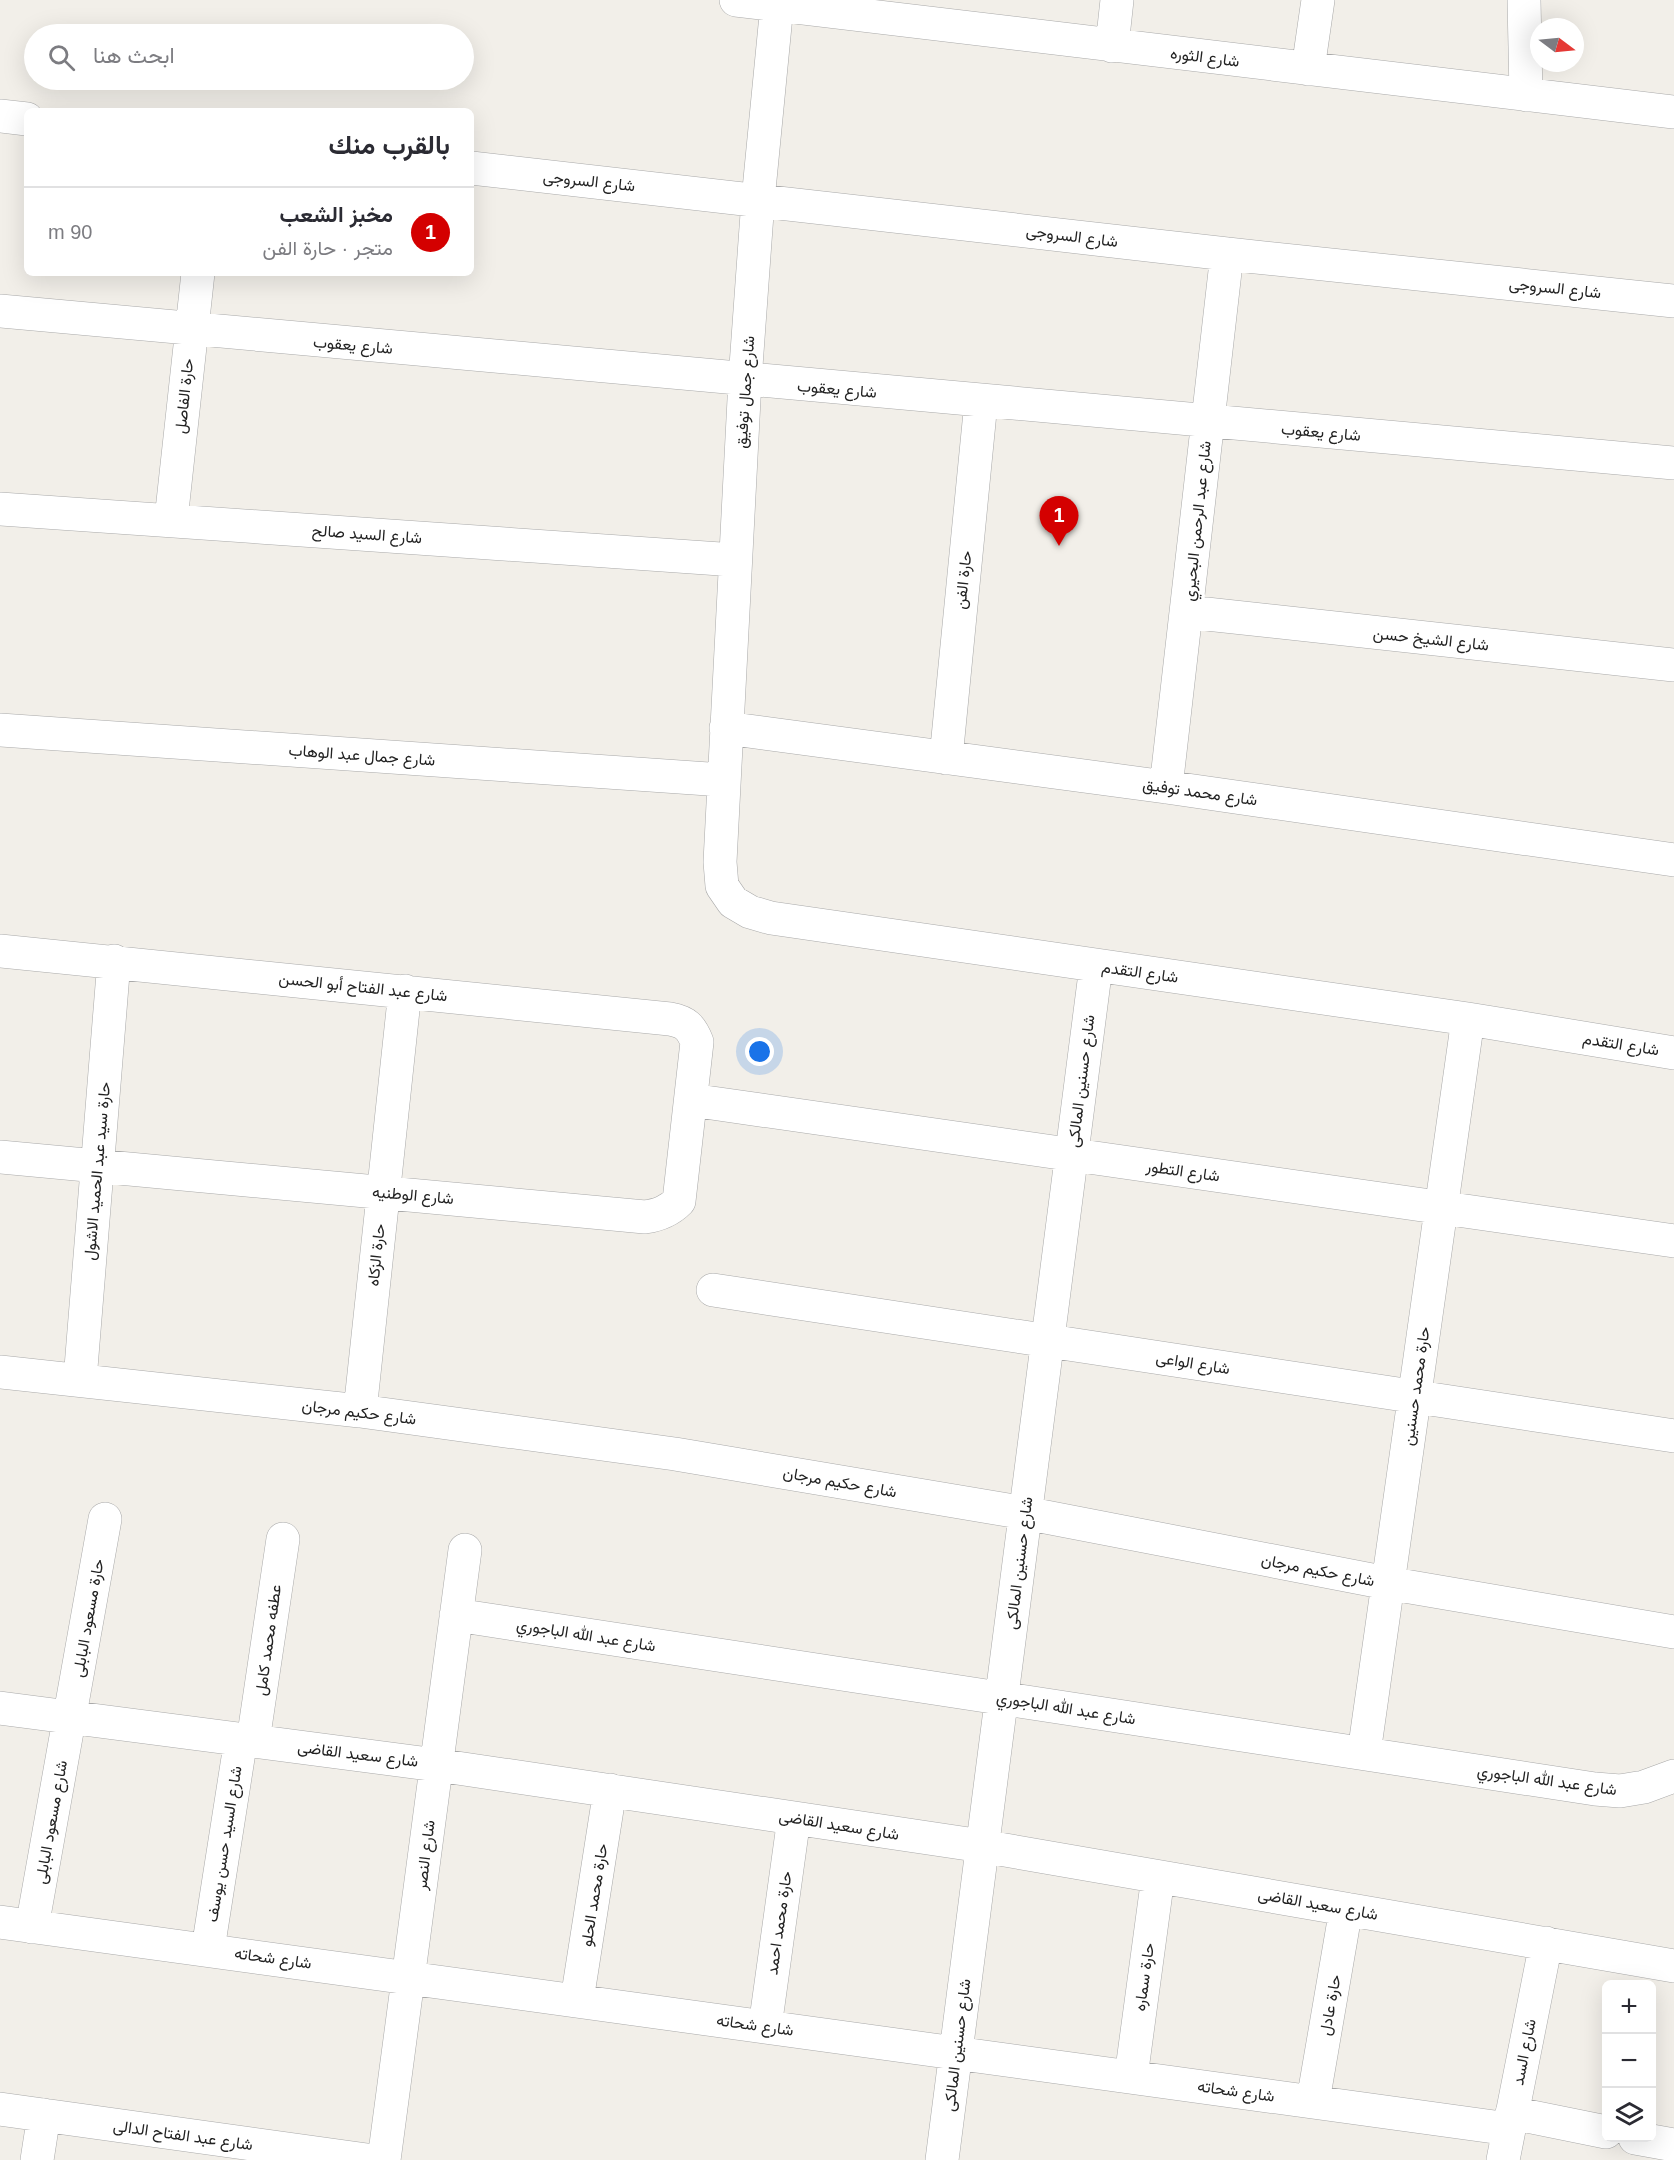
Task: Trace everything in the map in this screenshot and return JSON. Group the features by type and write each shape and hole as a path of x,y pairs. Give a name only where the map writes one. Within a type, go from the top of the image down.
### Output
{"street":[{"name":"شارع الثوره","path":"736,0 777,5 882,8 1112,46 1674,112"},
{"path":"1112,46 1118,0"},
{"path":"1308,69 1318,0"},
{"path":"1524,0 1526,95"},
{"name":"شارع جمال توفيق","path":"723,780 745,380 758,200 777,5"},
{"path":"0,116 24,118"},
{"name":"شارع السروجى","path":"474,168 1227,254 1674,301"},
{"name":"شارع عبد الرحمن البحيري","path":"1166,787 1188,612 1227,254"},
{"name":"حارة الفاصل","path":"171,520 198,276"},
{"name":"شارع يعقوب","path":"0,311 981,402 1674,463"},
{"name":"حارة الفن","path":"946,758 981,402"},
{"name":"شارع السيد صالح","path":"0,509 735,560"},
{"name":"شارع الشيخ حسن","path":"1188,612 1674,665"},
{"name":"شارع محمد توفيق","path":"726,728 1166,787 1674,860"},
{"name":"شارع جمال عبد الوهاب","path":"0,730 723,780"},
{"name":"شارع التقدم","path":"723,780 720,862 722,886 733,902 750,912 1096,966 1468,1019 1674,1053"},
{"name":"شارع عبد الفتاح أبو الحسن","path":"0,951 682,1021 691,1028 697,1042 696,1058"},
{"name":"حارة سيد عبد الحميد الاشول","path":"80,1380 114,961"},
{"name":"شارع حسنين المالكى","path":"942,2160 1096,966"},
{"name":"حارة الزكاه","path":"360,1411 405,991"},
{"name":"حارة محمد حسنين","path":"1364,1754 1468,1019"},
{"name":"شارع الوطنيه","path":"0,1157 645,1217 657,1216 670,1210 679,1202 696,1058"},
{"name":"شارع التطور","path":"692,1100 1674,1241"},
{"name":"شارع الواعى","path":"713,1290 1674,1436"},
{"name":"شارع حكيم مرجان","path":"0,1372 360,1411 675,1454 1025,1513 1387,1583 1674,1632"},
{"name":"حارة مسعود البابلى","path":"70,1717 105,1519"},
{"name":"عطفه محمد كامل","path":"247,1740 283,1539"},
{"name":"شارع النصر","path":"384,2160 465,1550"},
{"name":"شارع عبد الله الباجوري","path":"456,1615 1604,1790 1620,1791 1644,1787 1674,1776"},
{"name":"شارع سعيد القاضى","path":"0,1708 436,1764 982,1846 1674,1966"},
{"name":"شارع مسعود البابلى","path":"32,1927 70,1717"},
{"name":"شارع السيد حسن يوسف","path":"208,1949 247,1740"},
{"name":"حارة محمد الحلو","path":"577,2000 610,1790"},
{"name":"حارة محمد احمد","path":"765,2027 794,1818"},
{"name":"حارة سماره","path":"1131,2077 1158,1877"},
{"name":"حارة عادل","path":"1313,2101 1346,1909"},
{"name":"شارع شحاته","path":"0,1922 1313,2101 1602,2132"},
{"name":"شارع السد","path":"1503,2160 1546,1943"},
{"name":"شارع عبد الفتاح الدالى","path":"0,2109 44,2115 219,2150 367,2160"},
{"path":"37,2160 44,2115"},
{"path":"1656,2142 1674,2145"}],"place":[{"name":"مخبز الشعب","path":"1059,546"}]}
